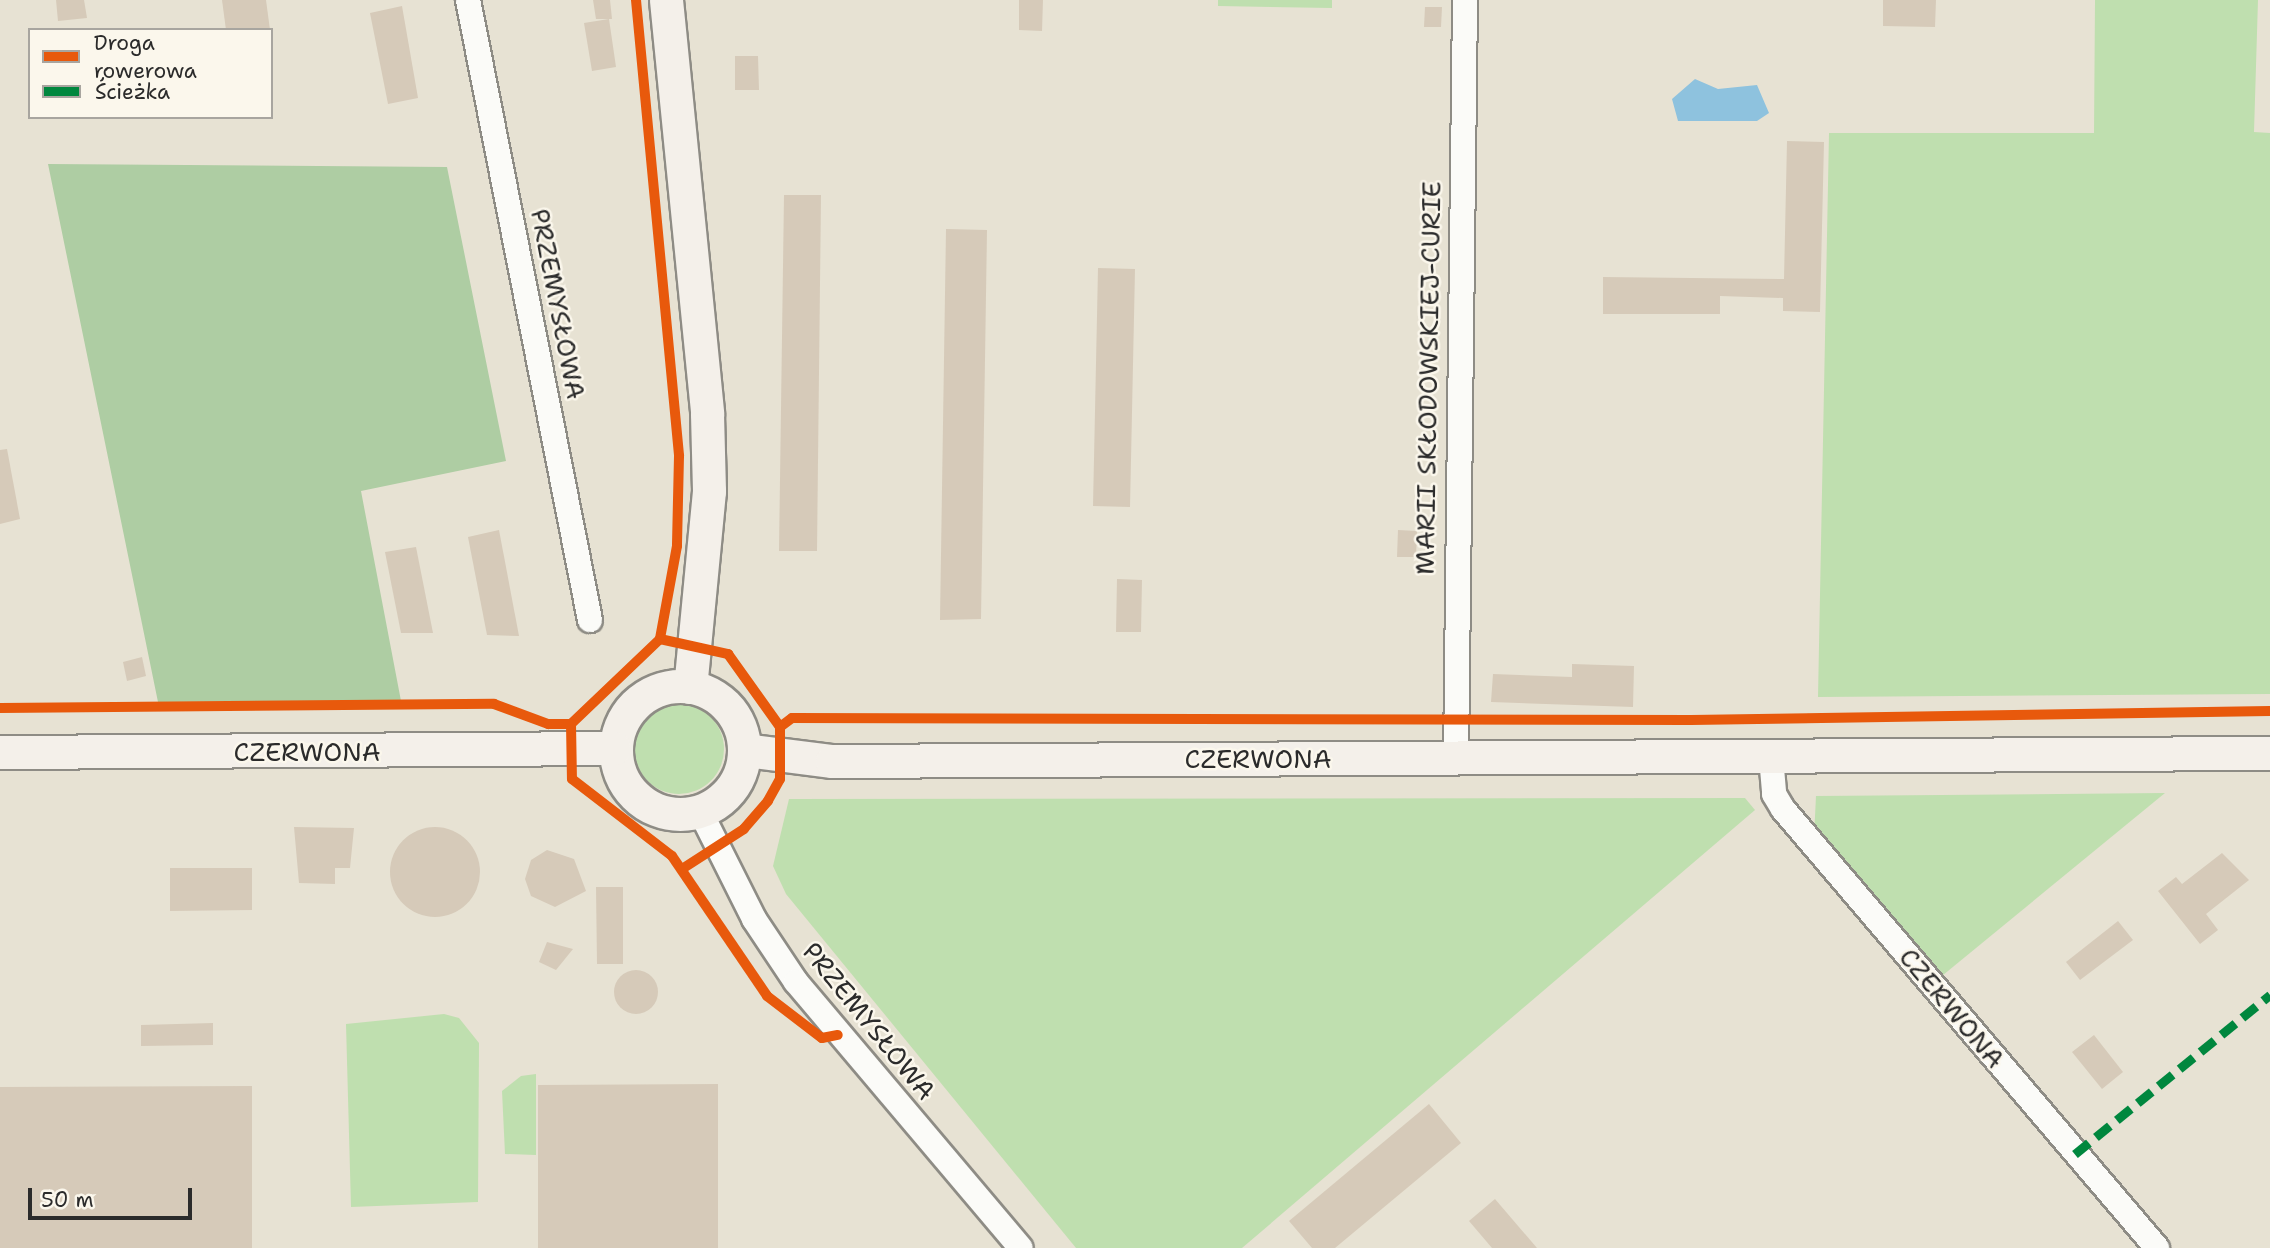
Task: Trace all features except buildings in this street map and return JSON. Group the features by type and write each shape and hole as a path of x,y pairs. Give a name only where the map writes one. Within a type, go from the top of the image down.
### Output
{"main road":[{"path":"666,0 707,414 709,491 690,687"},
{"path":"690,687 726,706 745,750 735,784 700,811 659,810 640,800 625,783 614,748 635,705 651,693 690,687"},
{"name":"CZERWONA","path":"0,752 614,748"},
{"name":"CZERWONA","path":"745,750 832,761 2270,753"}],"street":[{"name":"PRZEMYSŁOWA","path":"468,0 590,620"},
{"name":"MARII SKŁODOWSKIEJ-CURIE","path":"1456,758 1465,0"},
{"name":"CZERWONA","path":"1771,757 1774,794 1783,809 2157,1248"},
{"name":"PRZEMYSŁOWA","path":"700,811 754,919 796,982 1021,1248"}],"green space":[{"path":"1218,0 1332,0 1332,8 1218,6"},
{"path":"2095,0 2258,0 2254,132 2270,133 2270,694 1818,697 1829,133 2094,133"},
{"path":"48,164 447,167 506,461 361,491 401,701 158,702"},
{"path":"679,704 696,707 711,717 721,732 724,749 721,766 711,781 696,791 679,794 662,791 647,781 637,766 634,749 637,732 647,717 662,707"},
{"path":"2165,793 1937,980 1814,837 1816,796"},
{"path":"1745,798 1755,810 1242,1248 1076,1248 786,894 773,866 789,799"},
{"path":"444,1014 459,1018 479,1043 478,1202 351,1207 346,1024"},
{"path":"536,1074 536,1155 505,1154 502,1091 521,1076"}],"water":[{"path":"1695,79 1718,89 1757,85 1769,113 1757,121 1678,121 1672,99"}],"marked path":[{"path":"2075,1154 2270,995"}],"cycle path":[{"path":"636,0 679,456 677,546 660,639 571,724 572,779 672,856 767,996 822,1038 838,1035"},
{"path":"660,639 728,654 780,727 780,779 768,801 744,829 682,869"},
{"path":"0,708 494,704 548,724 571,724"},
{"path":"780,727 792,718 1691,720 2270,711"}]}
